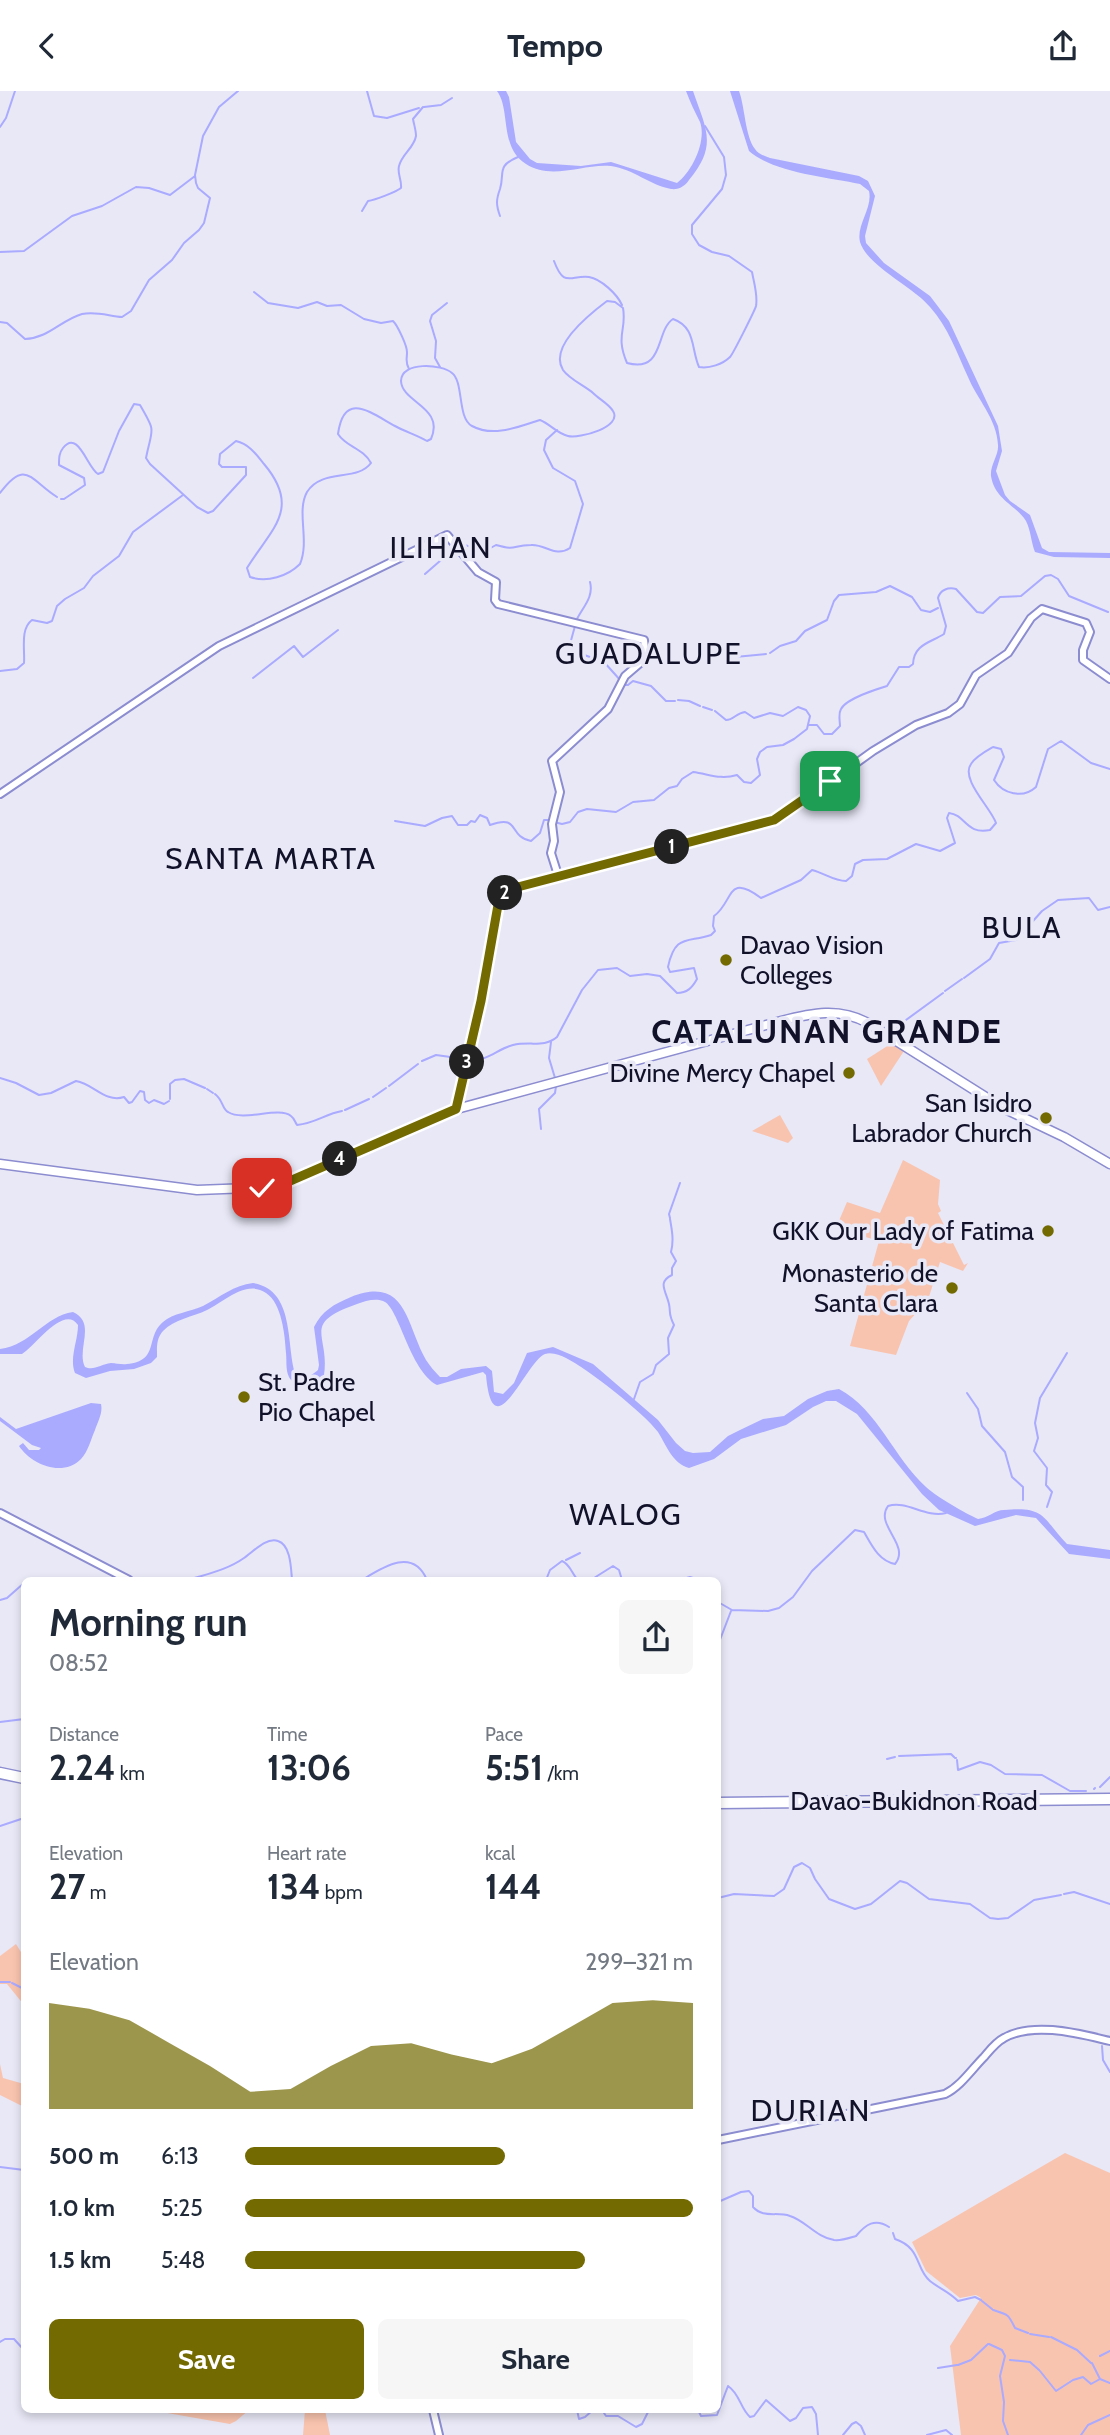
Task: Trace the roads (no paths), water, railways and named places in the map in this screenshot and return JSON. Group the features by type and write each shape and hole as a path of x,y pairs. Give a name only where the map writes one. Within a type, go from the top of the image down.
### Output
{"highway":[{"path":"0,1773 21,1777"},
{"name":"Davao-Bukidnon Road","path":"721,1803 1110,1799"}],"main road":[{"path":"0,1164 197,1191 267,1188 283,1184 456,1109 781,1021 838,1013 851,1015 868,1023 1000,1106 1065,1137 1110,1164"}],"street":[{"path":"0,794 219,646 447,535 478,572 496,582 497,604 644,640 646,658 625,676 612,705 552,761 560,792 552,824 554,841 551,853 558,875"},
{"path":"456,1109 502,896 514,888 780,818 863,758 916,725 952,711 965,699 978,674 1008,653 1031,618 1042,609 1086,623 1090,632 1083,650 1083,660 1110,679"},
{"path":"0,1513 123,1577"},
{"path":"721,2139 942,2095 955,2088 997,2042 1010,2035 1062,2030 1110,2041"},
{"path":"434,2413 439,2435"}],"water":[{"path":"497,91 506,91 509,97 516,142 530,159 537,163 581,166 611,162 677,183 693,164 700,147 700,122 686,91 693,91 707,137 704,157 687,182 674,189 611,166 557,171 536,169 518,157 512,148 504,108"},
{"path":"730,91 739,91 749,137 760,154 859,176 868,181 875,196 865,236 866,243 884,263 930,296 949,321 998,426 1002,451 996,471 1005,495 1030,515 1042,548 1049,552 1110,553 1110,558 1054,557 1035,552 1026,521 1001,497 993,484 991,472 998,449 994,426 947,332 923,299 881,268 864,251 859,236 869,204 869,191 860,184 786,169 749,151"},
{"path":"253,1283 276,1296 282,1307 295,1373 301,1376 310,1376 318,1370 314,1327 325,1312 351,1297 369,1292 384,1293 394,1298 402,1307 426,1360 440,1377 447,1377 461,1369 486,1366 492,1371 494,1392 503,1394 514,1383 527,1353 553,1347 593,1364 658,1420 676,1443 685,1451 693,1453 710,1452 728,1436 740,1430 763,1419 784,1416 808,1399 839,1389 865,1409 915,1475 944,1500 978,1519 1001,1510 1036,1512 1067,1544 1110,1550 1110,1559 1069,1554 1036,1518 1016,1515 975,1526 939,1510 922,1494 857,1414 836,1401 826,1401 813,1407 786,1425 741,1439 714,1459 689,1468 674,1458 658,1432 629,1403 588,1372 559,1355 545,1354 537,1360 511,1396 503,1404 496,1406 490,1397 483,1372 437,1385 427,1377 389,1305 380,1300 367,1301 339,1311 323,1324 321,1332 324,1375 312,1384 296,1382 289,1377 279,1312 271,1298 258,1289 235,1293 207,1310 167,1327 158,1340 157,1357 151,1363 134,1369 110,1371 86,1378 75,1373 73,1361 78,1325 72,1320 58,1323 22,1354 0,1354 0,1349 21,1342 54,1319 73,1312 84,1323 85,1367 137,1362 148,1353 154,1334 167,1319 203,1306 233,1289"},
{"path":"91,1403 101,1404 101,1411 86,1453 73,1465 65,1468 47,1466 24,1453 19,1446 23,1443 29,1450 41,1448 32,1445 0,1421 0,1417 16,1429"}],"waterway":[{"path":"0,127 15,91"},
{"path":"0,322 7,323 25,339 41,336 82,314 97,313 122,317 131,311 149,280 172,260 204,223 210,198 198,188 195,175 203,136 219,107 238,91"},
{"path":"367,91 374,116 387,118 419,108"},
{"path":"424,107 441,105 452,98"},
{"path":"362,211 368,201 401,188 399,166 415,140 413,119 423,107"},
{"path":"61,499 85,485 84,478 59,465 63,448 68,443 73,443 98,474 103,472 119,431 134,404 140,405 151,426 146,458 150,464 197,507 208,513 213,511 246,475 246,467 222,467 219,464 220,454 236,441 241,442 264,464 281,494 279,518 247,568 250,577 270,579 283,575 300,564 304,545 304,500 313,485 330,477 365,469 371,463 364,454 338,434 346,412 352,409 368,411 427,441 431,439 434,428 428,412 403,388 401,381 408,370 431,366 452,373 458,384 464,416 472,426 498,431 540,420 561,433 574,436 598,431 612,422 614,417 613,411 606,404 563,370 560,361 561,351 573,331 607,301 615,302 623,308 622,346 627,363 639,364 654,357 667,325 673,319 686,327 699,367 711,367 724,362 739,341 755,309 757,298 752,272 729,256 699,245 692,234 692,225 722,189 726,175 724,157 705,126"},
{"path":"500,216 497,202 503,170 511,160 518,157"},
{"path":"0,252 24,251 72,216 102,206 136,187 170,195 195,176"},
{"path":"554,261 564,277 594,278 608,288 622,305"},
{"path":"254,292 268,303 298,308 317,302 327,306 341,305 364,319 381,323 393,321 406,345 409,369"},
{"path":"440,367 435,358 436,341 430,321 432,315 447,303"},
{"path":"459,544 487,550 496,545 511,548 536,545 560,552 570,548 583,504 575,481 553,468 544,450 546,440 557,430"},
{"path":"0,493 9,482 22,474 28,475 57,497"},
{"path":"0,671 17,669 24,663 24,634 32,620 47,623 52,621 57,606 84,588 93,576 119,556 133,532 183,495"},
{"path":"425,574 456,547"},
{"path":"809,725 817,725 824,734 832,734 840,726 840,713 844,705 887,686 899,667 909,667 920,648 944,634 946,626 938,598 950,588 956,589 977,612 983,613 1000,597 1021,596 1045,576 1051,575 1058,579 1069,596 1108,612"},
{"path":"577,619 589,597 590,582"},
{"path":"770,653 780,646 796,641 805,631 827,620 839,595 876,592 890,586 912,597 921,610 930,612 938,608"},
{"path":"575,626 570,644 573,651 604,662 621,681"},
{"path":"253,678 294,646 303,657 338,630"},
{"path":"735,657 766,654"},
{"path":"625,685 633,681 651,686 666,701 675,701"},
{"path":"678,700 700,706"},
{"path":"703,707 712,710"},
{"path":"554,822 570,822 578,812 587,809 616,812 633,802 654,800 693,772 720,777 737,775 744,782 751,783 760,775 757,759 760,752 767,747 783,745 794,739 807,729 810,716 806,710 798,707 783,716 770,713 754,718 745,712 726,720 715,711"},
{"path":"470,1060 488,1057 513,1045 542,1043 557,1037 582,990 598,970 617,968 630,976 660,976 677,993 689,989 697,979 694,968 670,972 668,967 674,949 683,942 711,935 715,931 714,916 736,889 742,888 761,898 801,880 812,870 846,881 852,876 855,864 863,860 887,859 916,844 940,851 955,843 947,818 949,813 976,830 990,830 996,823 973,785 969,770 975,759 993,747 1001,749 1004,757 994,780 1008,792 1025,793 1036,787 1048,749 1061,741 1091,763 1110,769"},
{"path":"395,821 425,826 452,816 458,825 467,825 471,821 475,822 480,815 487,818 490,825 500,822 510,824 519,835 531,841 540,833 544,820 550,820"},
{"path":"964,978 990,959 999,943 1016,940 1042,911 1058,900 1089,898 1098,910 1110,907"},
{"path":"945,991 962,979"},
{"path":"895,1028 943,993"},
{"path":"551,1042 549,1058 555,1078"},
{"path":"422,1061 436,1055 465,1059"},
{"path":"389,1086 418,1064"},
{"path":"0,1078 39,1095 51,1093 76,1081 105,1095 124,1097 129,1103 140,1091 144,1092 145,1100 149,1103 154,1100 164,1104 169,1101"},
{"path":"170,1099 170,1084 175,1080 184,1079 205,1088"},
{"path":"541,1129 539,1109 555,1093 556,1086"},
{"path":"373,1097 386,1088"},
{"path":"207,1089 213,1093"},
{"path":"215,1094 226,1111 235,1115 285,1113 292,1117 297,1125 342,1111"},
{"path":"345,1110 369,1099"},
{"path":"670,1218 680,1183"},
{"path":"634,1399 640,1382 653,1374 656,1365 669,1354 668,1338 674,1325 664,1284 672,1275 676,1261 671,1252 673,1240 670,1219"},
{"path":"1047,1507 1052,1492 1046,1485 1047,1468 1034,1451 1038,1438 1035,1423 1040,1398 1067,1353"},
{"path":"967,1393 978,1409 982,1426 1005,1452 1012,1477 1023,1487 1023,1500"},
{"path":"721,1604 732,1610 768,1611 779,1608 793,1597 812,1571 855,1530 864,1532 880,1556 895,1564 899,1550 885,1520 888,1506 902,1505 931,1513 946,1513"},
{"path":"198,1577 231,1566 264,1543 273,1540 286,1547 292,1577"},
{"path":"566,1560 580,1553"},
{"path":"547,1577 550,1570 562,1561 576,1577"},
{"path":"367,1577 388,1566 406,1562 414,1564 425,1577"},
{"path":"596,1577 613,1566 619,1570 621,1577"},
{"path":"0,1600 7,1598 21,1586"},
{"path":"721,1637 731,1611"},
{"path":"0,1722 21,1719"},
{"path":"899,1756 951,1754 954,1757"},
{"path":"887,1759 895,1757"},
{"path":"957,1760 958,1770 980,1762 1005,1774 1042,1775 1070,1791 1086,1791"},
{"path":"1100,1787 1110,1777"},
{"path":"0,1826 21,1819"},
{"path":"721,1897 734,1894 774,1896 784,1889 794,1867 802,1863 810,1868 829,1899 855,1909 871,1904 900,1881 929,1899 970,1904 990,1918 998,1919 1008,1918 1034,1900 1061,1895"},
{"path":"1064,1894 1074,1892 1110,1904"},
{"path":"0,1982 10,1982"},
{"path":"12,1983 21,1988"},
{"path":"1102,2046 1103,2060 1110,2072"},
{"path":"0,2167 21,2170"},
{"path":"721,2201 749,2191 753,2196 753,2207 757,2211 790,2216 822,2236 834,2240 856,2236 863,2228 875,2223 889,2227"},
{"path":"893,2233 895,2239 904,2243 914,2253 930,2281 958,2301 975,2297 981,2300"},
{"path":"982,2301 992,2309"},
{"path":"993,2310 1007,2316 1015,2328 1028,2333"},
{"path":"1030,2334 1049,2337"},
{"path":"1051,2337 1077,2350 1091,2363"},
{"path":"0,2342 14,2339 21,2347"},
{"path":"958,2365 971,2360 988,2344"},
{"path":"989,2344 1002,2350 1005,2356 1000,2376 1004,2402 1003,2421 1008,2435"},
{"path":"1100,2356 1110,2351"},
{"path":"1010,2360 1030,2362 1039,2370"},
{"path":"1092,2363 1100,2379 1110,2383"},
{"path":"938,2368 957,2365"},
{"path":"1040,2371 1056,2391 1083,2377 1091,2384 1100,2379"},
{"path":"721,2404 728,2386 750,2417 754,2416 766,2400 790,2421 796,2418 803,2408 812,2407 816,2414 818,2435"},
{"path":"578,2413 579,2419 590,2413"},
{"path":"604,2413 606,2416 618,2416 636,2427 642,2424 648,2413"},
{"path":"700,2413 701,2416 718,2413"},
{"path":"1081,2435 1088,2425 1110,2415"},
{"path":"843,2435 856,2422 865,2435"},
{"path":"927,2435 946,2430 952,2435"}],"place":[{"name":"Davao Vision Colleges","path":"726,960"},
{"name":"Divine Mercy Chapel","path":"849,1073"},
{"name":"San Isidro Labrador Church","path":"1046,1118"},
{"name":"GKK Our Lady of Fatima","path":"1048,1231"},
{"name":"Monasterio de Santa Clara","path":"952,1288"},
{"name":"St. Padre Pio Chapel","path":"244,1397"}],"district":[{"name":"ILIHAN","path":"441,547"},
{"name":"GUADALUPE","path":"649,653"},
{"name":"SANTA MARTA","path":"271,858"},
{"name":"BULA","path":"1022,927"},
{"name":"CATALUNAN GRANDE","path":"827,1031"},
{"name":"WALOG","path":"626,1514"},
{"name":"DURIAN","path":"811,2110"}]}
